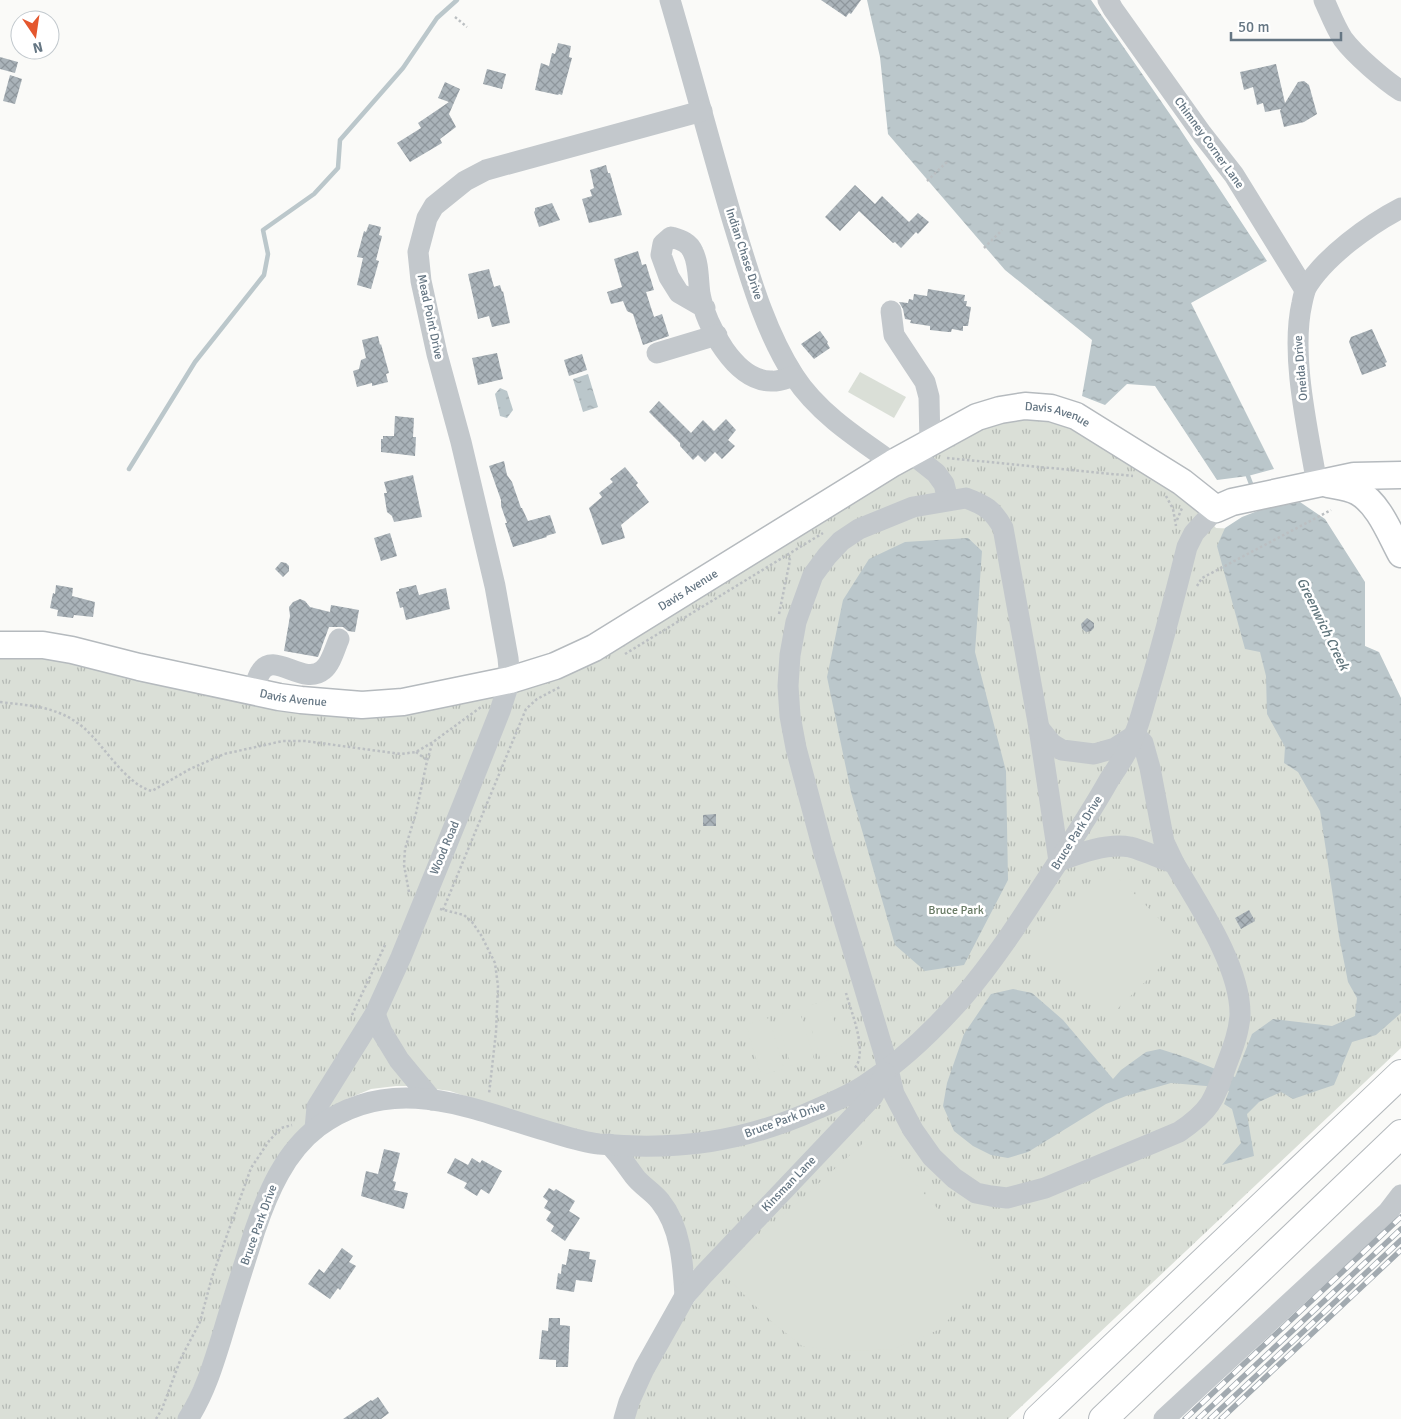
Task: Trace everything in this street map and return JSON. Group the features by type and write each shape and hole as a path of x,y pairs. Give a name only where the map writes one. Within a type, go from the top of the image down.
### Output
{"highway":[{"path":"1038,1419 1401,1074"},
{"path":"1103,1419 1401,1134"}],"main road":[{"name":"Davis Avenue","path":"0,644 43,645 72,650 139,667 254,692 301,700 362,704 403,702 510,680 555,666 594,648 977,417 1000,410 1025,406 1051,408 1076,416 1224,506"},
{"path":"1224,506 1292,488 1321,484 1354,476 1401,475"},
{"path":"1321,484 1348,488 1360,493 1378,512 1401,554"}],"street":[{"name":"Indian Chase Drive","path":"670,0 702,111 713,157 760,304 794,376 822,410 855,437 914,456 936,473 944,484 948,500"},
{"name":"Chimney Corner Lane","path":"1108,0 1202,134 1234,175 1305,290"},
{"path":"1324,0 1332,20 1343,39 1361,58 1401,91"},
{"name":"Mead Point Drive","path":"510,680 495,586 420,282 418,252 427,218 434,206 447,194 465,181 486,170 702,111"},
{"name":"Oneida Drive","path":"1321,484 1310,446 1300,377 1299,316 1305,290 1322,266 1343,248 1371,226 1401,208"},
{"path":"705,308 723,347 736,365 750,377 772,382 794,376"},
{"path":"890,311 894,335 925,382 928,396 914,456"},
{"path":"657,353 717,335"},
{"path":"1038,728 1052,744 1062,750 1094,754 1115,748 1135,736 1143,743 1150,768 1164,842 1202,911 1232,972 1240,1004 1240,1017 1236,1036 1215,1098 1195,1121 1179,1132 1045,1188 1007,1198 976,1192 954,1178 932,1157 913,1130 896,1099 824,853 796,748 790,716 788,686 790,655 796,622 812,576 827,556 841,542 859,529 913,507 966,498 984,505 996,516 1003,528 1059,861 1107,848 1130,848 1174,863"},
{"name":"Bruce Park Drive","path":"188,1419 203,1390 264,1206 279,1173 294,1150 315,1129 330,1118 366,1102 382,1098 403,1097 432,1100 469,1108 598,1144 651,1146 687,1144 736,1138 777,1126 833,1102 864,1086 905,1055 964,996 1013,933 1077,835 1135,736 1160,652 1187,547 1194,533 1224,506"},
{"path":"254,692 260,673 266,666 275,664 300,674 323,671 339,639"},
{"name":"Wood Road","path":"315,1129 317,1107 375,1014 401,957 500,711 510,680"},
{"path":"375,1014 382,1032 399,1060 432,1100"},
{"name":"Kinsman Lane","path":"624,1419 644,1369 685,1296 874,1096 887,1069"},
{"path":"609,1144 620,1155 636,1178 661,1202 670,1218 683,1259 685,1296"},
{"path":"1164,1419 1388,1212 1401,1195"}],"path":[{"path":"455,17 467,27"},
{"path":"927,181 948,161"},
{"path":"984,248 1002,230"},
{"path":"914,456 975,459 1136,476"},
{"path":"1161,491 1173,509 1177,522"},
{"path":"1176,530 1182,508"},
{"path":"1215,571 1331,510"},
{"path":"618,658 635,650 827,530"},
{"path":"777,621 790,560 788,555"},
{"path":"443,910 526,709 537,699 561,686"},
{"path":"0,702 45,707 62,713 85,728 116,765 138,783 152,791 224,754 283,741 305,741 400,754 416,752 433,742 483,705"},
{"path":"410,899 404,865 405,849 416,813 427,760 433,742"},
{"path":"416,752 427,760"},
{"path":"438,909 464,915 472,922 482,935 495,963 498,986 496,1032 488,1099"},
{"path":"352,1016 366,982 388,939"},
{"path":"844,987 860,1046 859,1064 852,1072"},
{"path":"156,1419 162,1409 181,1358 200,1322 212,1277 251,1168 269,1141 281,1128 300,1124 315,1129"}],"green space":[{"path":"860,372 906,397 894,418 848,392"},
{"name":"Bruce Park","path":"1010,415 1067,421 1181,490 1216,528 1238,529 1401,838 1401,1048 1008,1419 632,1419 654,1366 684,1316 706,1285 690,1265 636,1171 557,1127 450,1091 396,1086 371,1089 347,1099 291,1142 207,1357 179,1419 0,1419 0,653 31,653 246,697 481,694 967,433"},
{"path":"1108,867 1184,944 1107,1019 1032,943"},
{"path":"828,1000 843,1051 820,1058 805,1007"},
{"path":"799,1009 814,1059 791,1066 776,1016"},
{"path":"769,1018 784,1069 761,1075 746,1025"},
{"path":"872,1135 995,1273 938,1330 894,1349 853,1351 802,1346 771,1321 721,1272"}],"water":[{"path":"867,0 1091,0 1174,120 1267,261 1191,303 1274,469 1248,476 1217,480 1155,386 1127,384 1105,405 1082,396 1092,340 1005,270 888,134 880,57"},
{"path":"588,374 598,407 583,412 573,379"},
{"path":"500,388 507,391 513,410 507,418 500,416 495,394"},
{"path":"1300,502 1325,519 1365,582 1365,646 1379,652 1401,698 1401,1013 1376,1035 1352,1042 1334,1085 1293,1099 1281,1092 1259,1102 1247,1114 1254,1156 1222,1165 1241,1143 1232,1109 1224,1104 1229,1091 1206,1086 1171,1083 1106,1104 1028,1152 1008,1158 991,1155 973,1146 954,1131 943,1106 947,1083 964,1034 991,994 1013,989 1032,993 1063,1020 1113,1079 1121,1070 1146,1052 1160,1049 1235,1077 1252,1034 1273,1019 1332,1026 1355,1016 1357,998 1348,982 1320,811 1298,772 1284,763 1285,747 1267,714 1266,676 1260,652 1245,649 1217,546 1225,528 1242,517 1260,510"},
{"path":"968,538 982,551 975,652 1006,771 1008,880 964,965 925,971 895,945 851,792 827,677 843,600 869,559 905,542"}],"building":[{"path":"821,0 861,0 851,14 849,13 846,17"},
{"path":"558,43 571,46 569,57 572,58 562,95 535,90 541,63 549,66 552,53 555,54"},
{"path":"0,57 18,62 15,73 0,69"},
{"path":"1276,64 1285,103 1298,82 1304,81 1309,85 1317,114 1304,122 1284,127 1281,109 1265,112 1263,103 1257,105 1253,87 1244,90 1240,72"},
{"path":"487,69 506,74 502,89 483,84"},
{"path":"10,75 22,79 15,104 3,101"},
{"path":"445,82 460,89 449,114 456,127 440,139 442,143 410,162 397,143 421,128 418,123 449,102 438,98"},
{"path":"606,165 622,215 589,223 582,199 592,196 590,190 594,188 590,170"},
{"path":"855,185 875,204 882,196 909,222 918,213 929,222 918,234 916,232 901,248 895,242 893,243 859,211 840,231 825,217"},
{"path":"552,203 560,220 539,227 534,212 535,208"},
{"path":"369,224 381,227 379,235 382,236 376,260 379,261 371,289 357,285 363,258 357,257 364,231 366,232"},
{"path":"638,251 642,265 646,264 654,290 646,292 654,317 662,314 669,336 643,345 633,314 627,311 623,301 611,304 607,292 622,287 614,259"},
{"path":"489,269 494,287 500,285 503,291 510,323 492,327 489,316 478,319 468,274"},
{"path":"928,289 965,295 964,301 967,301 966,306 971,307 968,326 963,326 963,331 952,329 951,332 930,330 930,326 910,323 911,320 905,319 899,302 908,303 909,299 913,300 914,294 927,296"},
{"path":"1372,329 1387,362 1385,363 1386,366 1362,375 1349,342 1351,337"},
{"path":"820,331 830,348 814,359 801,344"},
{"path":"378,336 389,373 386,374 388,382 372,386 372,383 357,387 353,371 359,369 361,360 366,358 362,340"},
{"path":"497,353 503,379 478,385 472,358"},
{"path":"582,354 587,370 569,376 564,360"},
{"path":"659,401 691,433 703,420 714,431 726,419 736,430 728,440 735,446 722,459 715,452 705,462 698,455 693,460 680,446 680,443 649,412"},
{"path":"395,416 414,418 415,456 381,452 381,439 383,439 383,436 394,436"},
{"path":"504,461 507,475 512,482 521,508 528,521 550,515 556,533 513,547 505,523 507,523 501,506 501,500 489,466"},
{"path":"625,467 638,483 636,485 649,502 621,525 625,538 602,545 589,508 602,497 599,493 613,482 610,479"},
{"path":"413,475 422,517 394,522 392,516 387,512 384,493 387,493 384,482"},
{"path":"390,533 397,556 381,561 374,538"},
{"path":"281,562 289,566 289,571 283,577 275,569"},
{"path":"56,585 73,588 72,596 95,602 93,617 74,615 73,618 57,616 58,610 50,608"},
{"path":"416,585 419,595 446,588 450,609 406,620 403,607 400,608 396,592 399,589"},
{"path":"300,599 305,601 310,607 330,612 331,605 359,610 355,632 348,631 343,627 329,627 318,657 284,651 290,616 289,607 293,602"},
{"path":"1087,618 1094,623 1094,628 1086,632 1082,629 1081,624"},
{"path":"716,814 716,826 703,826 703,815"},
{"path":"1249,910 1255,921 1241,929 1235,918"},
{"path":"384,1149 400,1153 393,1181 396,1182 394,1190 408,1193 404,1209 361,1196 366,1171 378,1174"},
{"path":"455,1158 468,1165 472,1158 480,1163 482,1160 502,1171 489,1194 481,1189 477,1196 464,1188 467,1183 447,1173"},
{"path":"549,1188 554,1191 556,1189 575,1201 569,1211 580,1218 565,1241 551,1231 554,1226 546,1220 551,1212 544,1208 548,1201 543,1197"},
{"path":"342,1248 353,1256 349,1262 356,1266 340,1290 338,1288 330,1299 308,1284 319,1269 324,1273"},
{"path":"569,1249 590,1252 589,1259 596,1260 592,1282 576,1280 574,1292 556,1289 558,1273 561,1274 562,1264 566,1265"},
{"path":"549,1318 560,1318 560,1325 570,1326 568,1367 556,1367 556,1360 539,1359 542,1330 548,1331"},
{"path":"378,1397 389,1413 381,1419 343,1419 371,1400"}],"waterway":[{"path":"129,469 195,362 264,275 268,254 263,230 314,194 338,168 340,140 403,68 437,18 457,0"},
{"name":"Greenwich Creek","path":"1248,476 1253,489"}],"railway":[{"path":"1185,1419 1401,1217"},
{"path":"1198,1419 1401,1229"},
{"path":"1210,1419 1401,1240"},
{"path":"1221,1419 1401,1250"}]}
